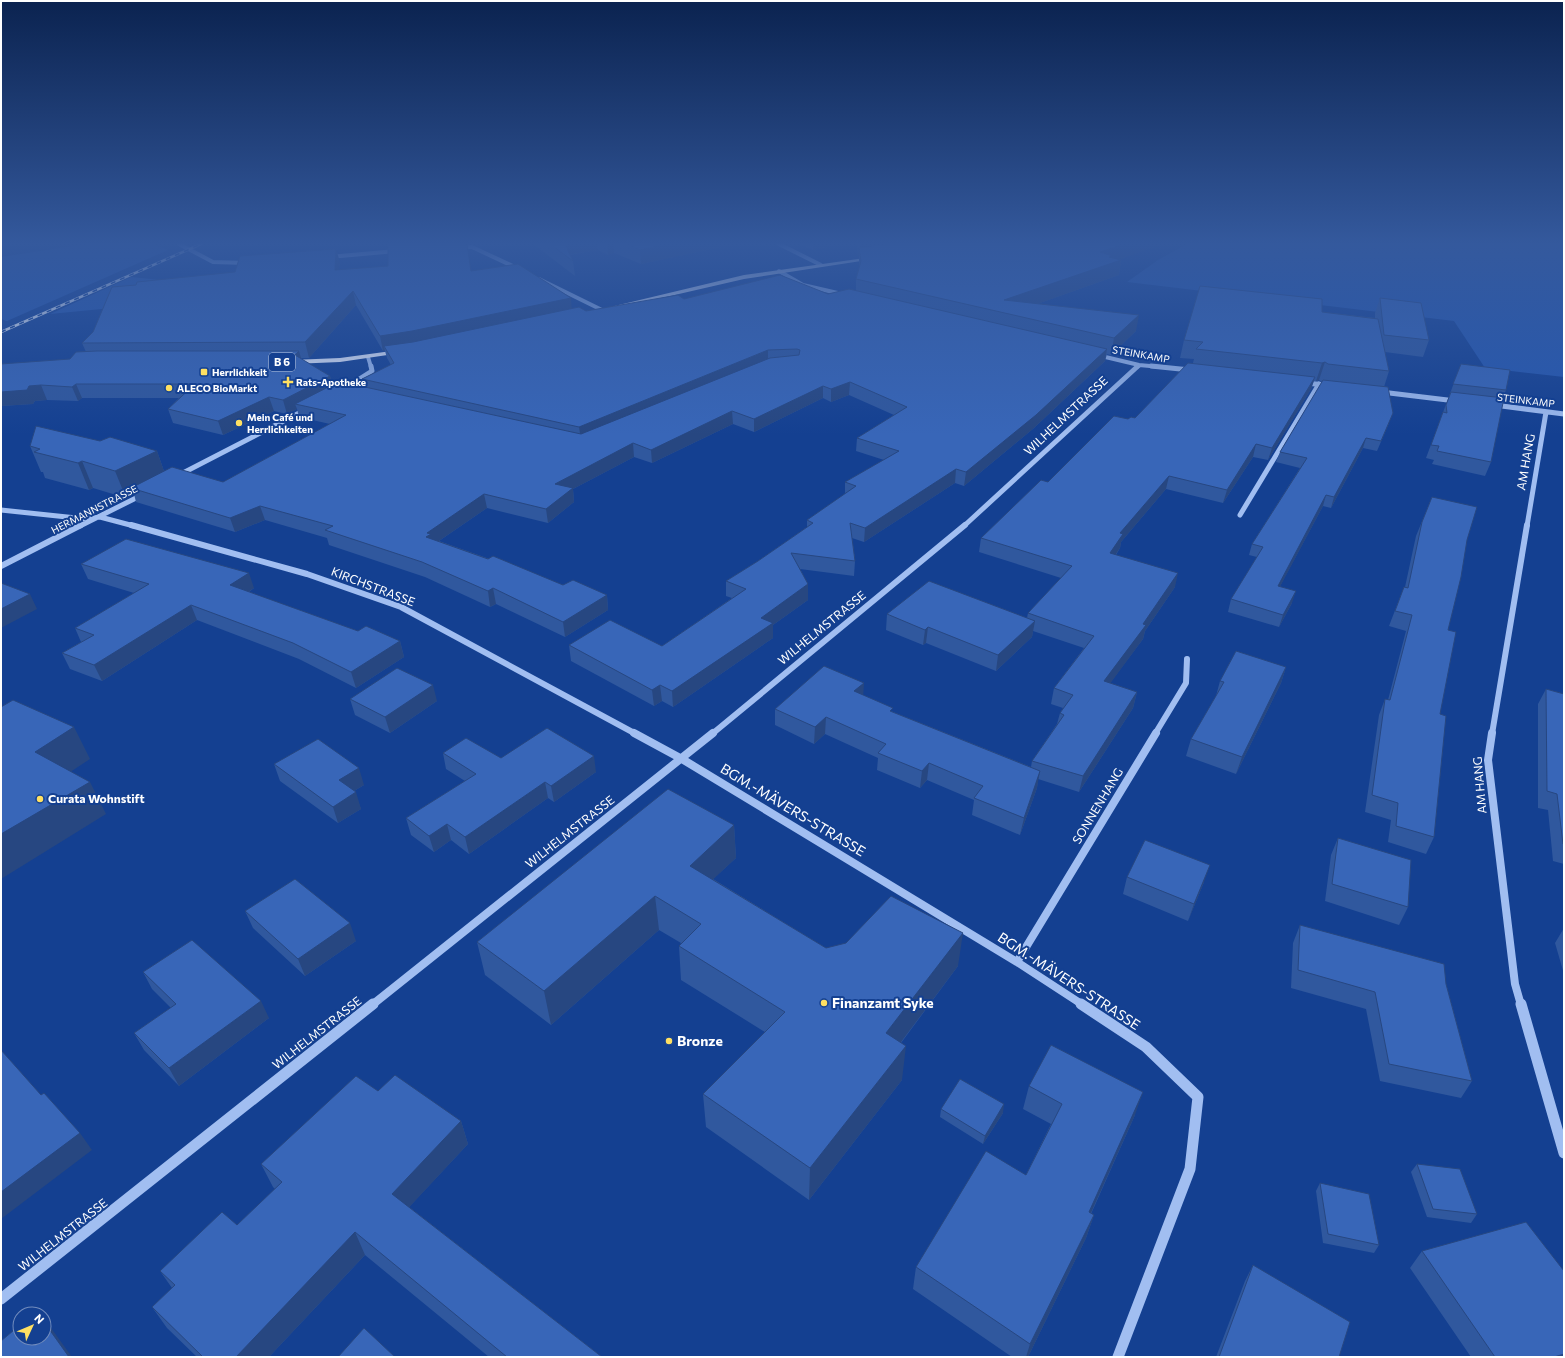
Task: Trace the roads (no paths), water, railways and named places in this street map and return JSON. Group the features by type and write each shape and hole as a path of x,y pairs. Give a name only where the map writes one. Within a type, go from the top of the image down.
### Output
{"main road":[{"path":"589,313 613,307"},
{"name":"B 6","path":"284,362 322,361 404,352"}],"street":[{"path":"597,307 602,310"},
{"name":"STEINKAMP","path":"1093,354 1139,364 1194,370"},
{"path":"335,394 372,371 368,357"},
{"name":"WILHELMSTRASSE","path":"1,1299 682,759 956,534 1139,364"},
{"path":"1295,382 1334,386"},
{"path":"1240,515 1318,384"},
{"path":"342,390 350,392"},
{"path":"1374,391 1460,401"},
{"name":"STEINKAMP","path":"1491,405 1564,414"},
{"path":"176,477 308,408"},
{"name":"AM HANG","path":"1546,412 1488,760 1515,984 1564,1153"},
{"name":"HERMANNSTRASSE","path":"1,566 148,492"},
{"path":"1,510 86,520 100,517"},
{"name":"KIRCHSTRASSE","path":"100,517 307,574 401,607 682,759"},
{"name":"SONNENHANG","path":"1017,962 1186,683 1187,659"},
{"name":"BGM.-MÄVERS-STRASSE","path":"682,759 1017,962 1146,1048 1198,1097 1190,1169 1118,1357"}],"railway":[{"path":"1,332 57,307"}],"place":[{"name":"Herrlichkeit","path":"204,372"},
{"name":"Rats-Apotheke","path":"288,382"},
{"name":"ALECO BioMarkt","path":"169,388"},
{"name":"Mein Café und Herrlichkeiten","path":"239,423"},
{"name":"Curata Wohnstift","path":"40,799"},
{"name":"Finanzamt Syke","path":"824,1003"},
{"name":"Bronze","path":"669,1041"}]}
